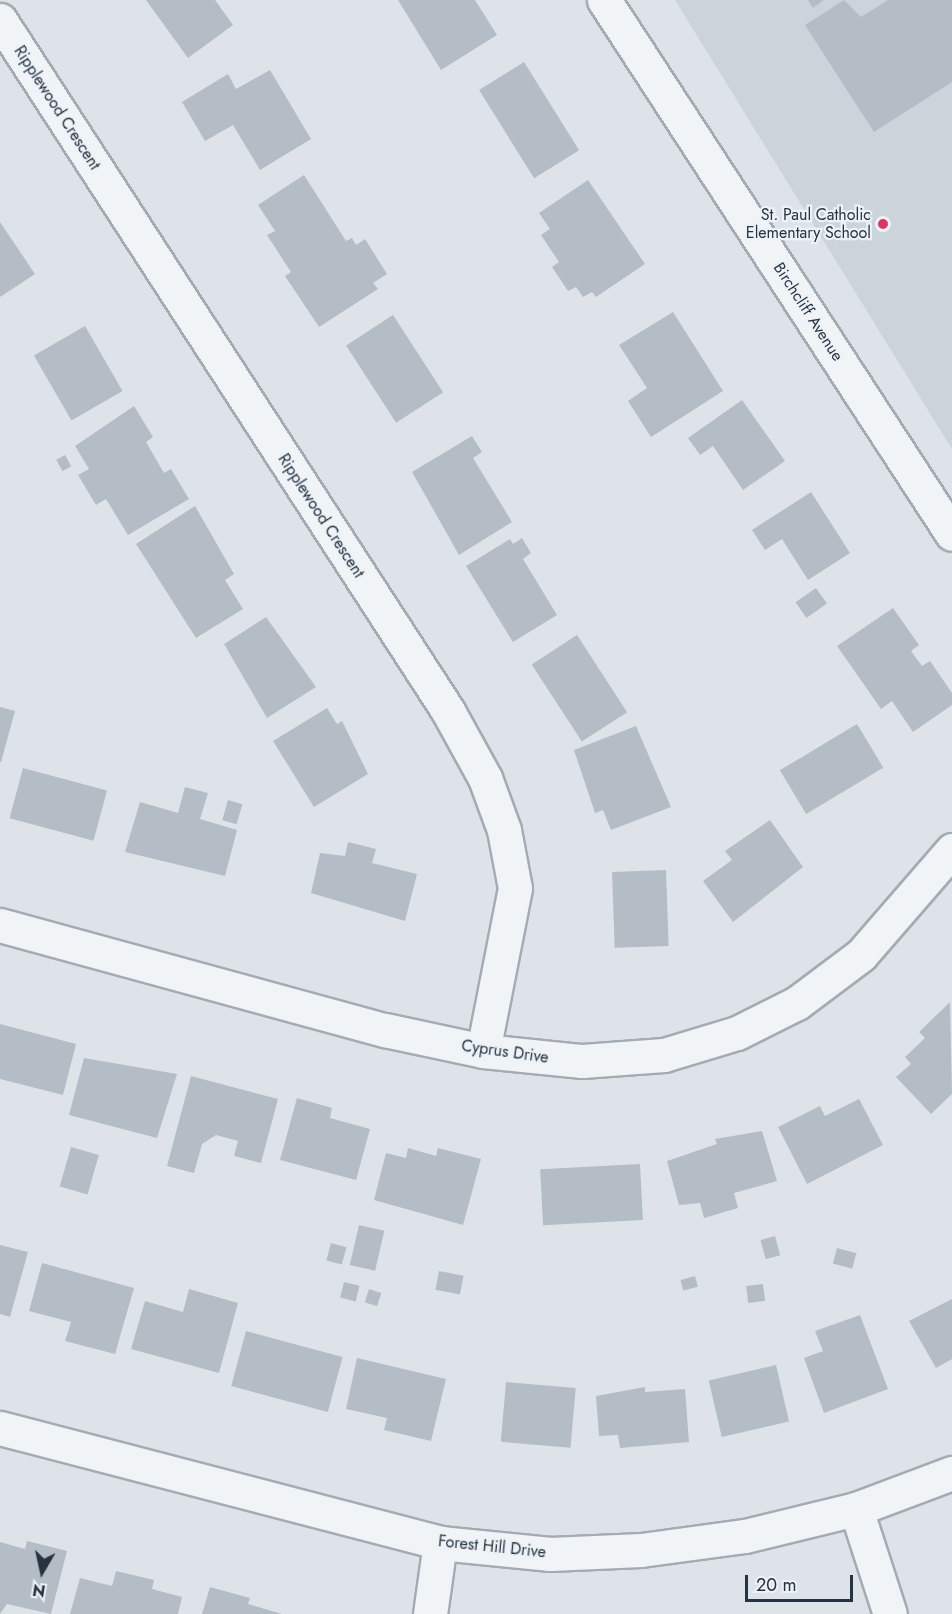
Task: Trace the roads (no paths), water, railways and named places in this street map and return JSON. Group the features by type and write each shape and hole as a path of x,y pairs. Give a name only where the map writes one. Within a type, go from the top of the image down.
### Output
{"street":[{"name":"Birchcliff Avenue","path":"604,0 952,534"},
{"name":"Ripplewood Crescent","path":"0,20 448,711 485,778 504,830 515,888 483,1051"},
{"name":"Cyprus Drive","path":"0,925 483,1051 582,1061 664,1055 737,1033 797,1003 861,955 952,850"},
{"name":"Forest Hill Drive","path":"0,1428 440,1543 550,1554 641,1550 745,1536 856,1509 952,1473"},
{"path":"856,1509 890,1614"},
{"path":"430,1614 440,1543"}],"place":[{"name":"St. Paul Catholic Elementary School","path":"883,224"}]}
